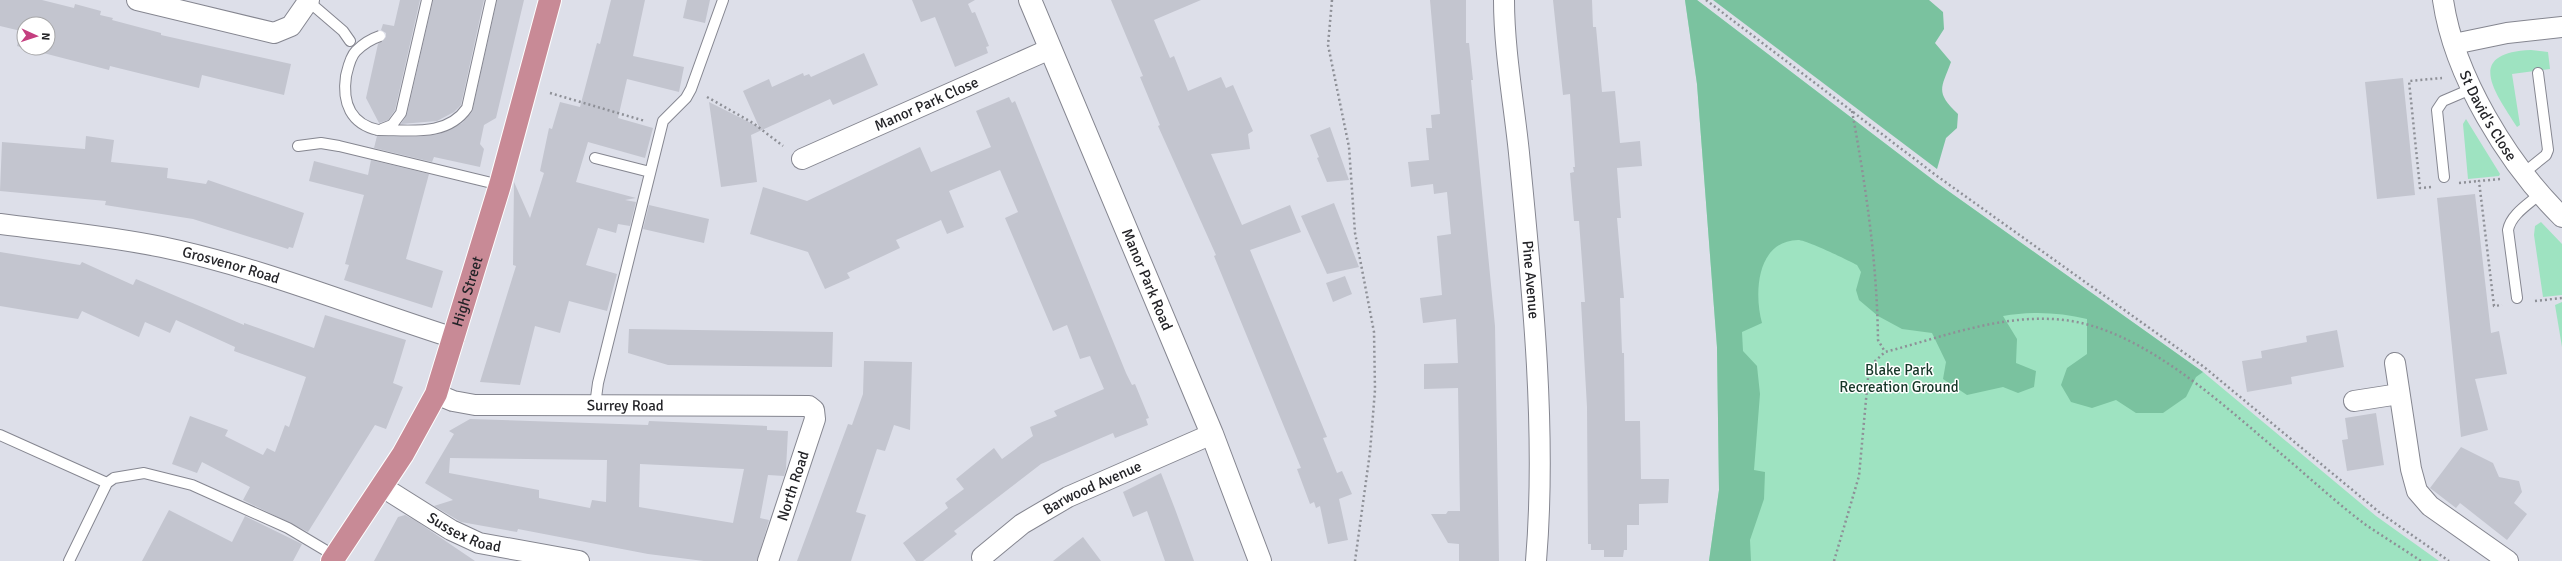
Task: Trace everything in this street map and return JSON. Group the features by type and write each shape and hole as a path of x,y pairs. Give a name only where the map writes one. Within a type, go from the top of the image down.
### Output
{"highway":[{"name":"High Street","path":"334,559 412,440 436,394 500,185 550,0"}],"street":[{"path":"137,0 274,33 291,26 308,1"},
{"name":"Manor Park Road","path":"1030,0 1212,434 1260,561"},
{"name":"Pine Avenue","path":"1504,0 1527,235 1535,352 1540,479 1536,561"},
{"name":"St David's Close","path":"2443,0 2454,44 2471,89 2493,128 2541,193 2562,216"},
{"path":"2454,44 2501,34 2562,27"},
{"name":"Manor Park Close","path":"802,159 1050,49"},
{"name":"Grosvenor Road","path":"0,224 162,248 301,288 454,338"},
{"path":"2395,363 2411,469 2417,491 2430,506 2508,561"},
{"name":"Surrey Road","path":"436,394 453,401 475,405 801,404 809,406 814,410"},
{"path":"2354,401 2399,394"},
{"name":"North Road","path":"768,561 815,419 814,410"},
{"name":"Barwood Avenue","path":"982,556 1022,524 1068,497 1212,434"},
{"name":"Sussex Road","path":"381,486 451,530 479,543 579,561"}],"lane":[{"path":"378,130 392,125 401,112 427,0"},
{"path":"380,36 355,52 350,60 344,90 346,102 355,118 361,125 378,130 430,130 442,128 460,119 467,108 491,0"},
{"path":"595,405 598,383 663,121 686,98 691,88 722,0"},
{"path":"308,1 343,31 350,41"},
{"path":"2525,172 2548,150 2538,73"},
{"path":"2444,177 2437,110 2443,101 2471,89"},
{"path":"298,146 321,143 339,146 500,185"},
{"path":"595,158 650,172"},
{"path":"2517,298 2508,230 2509,223 2512,218 2541,193"},
{"path":"0,435 107,483"},
{"path":"69,561 107,483 114,478 144,473 192,485 288,528 334,559"}],"path":[{"path":"1332,0 1328,45 1350,147 1355,233 1374,332 1373,413 1364,506 1356,561"},
{"path":"1706,0 1937,176 2204,368 2379,512 2449,561"},
{"path":"527,87 644,120 657,123 663,121"},
{"path":"691,88 728,106 802,159"},
{"path":"1852,111 1865,182 1875,258 1878,340 1885,352"},
{"path":"1834,561 1859,476 1868,378 1873,363 1885,352 2004,320 2063,320 2085,323 2125,340 2167,362 2366,524 2420,561"}],"green space":[{"name":"Blake Park Recreation Ground","path":"1685,0 1697,0 1937,183 2203,372 2376,516 2439,561 1709,561 1719,490 1717,347 1697,84"},
{"path":"1685,0 1697,0 1937,183 2203,372 2196,377 2186,397 2163,413 2136,413 2116,400 2092,408 2071,402 2061,385 2067,368 2087,354 2087,319 2045,313 2024,313 2003,316 2017,339 2016,363 2036,371 2034,387 2018,393 2003,387 1967,395 1943,379 1946,362 1932,333 1902,329 1878,316 1859,300 1856,290 1861,272 1857,265 1810,243 1798,240 1784,243 1774,249 1766,259 1761,271 1758,298 1762,323 1742,332 1743,351 1757,366 1760,394 1754,470 1765,472 1764,499 1750,540 1751,561 1709,561 1719,490 1717,347 1697,84"},
{"path":"1713,0 1929,0 1943,12 1944,29 1935,43 1951,62 1942,90 1946,100 1958,114 1957,128 1946,138 1937,169"},
{"path":"2531,50 2548,52 2550,69 2512,74 2520,125 2517,127 2500,101 2494,88 2491,76 2491,66 2497,58 2510,53"},
{"path":"2466,119 2500,174 2499,176 2468,179 2463,124"},
{"path":"2541,222 2562,244 2562,295 2543,297 2534,235 2535,226"},
{"path":"2562,302 2562,347 2555,305"}],"building":[{"path":"0,0 42,0 74,8 75,4 101,11 100,15 113,18 112,20 161,33 161,35 291,64 284,95 202,75 199,88 110,66 109,70 55,56 56,16 16,16 16,30 0,26"},
{"path":"400,0 420,0 395,110 388,120 379,123 366,98 378,44 386,37 386,33 381,30 383,24 394,26"},
{"path":"433,0 484,0 461,105 454,112 437,121 401,124 407,114"},
{"path":"497,0 524,0 496,118 484,125 480,144 484,149 480,167 434,157 432,162 374,148 377,136 415,137 440,134 462,123 472,112"},
{"path":"611,0 645,0 633,56 684,67 679,92 627,79 618,118 653,128 645,158 588,142 576,182 636,198 625,200 636,202 630,226 618,224 616,233 598,228 586,265 617,274 607,311 569,301 560,333 535,326 520,385 480,382 516,266 513,265 514,182 530,218 544,173 540,171 549,128 552,129 560,102 580,107 597,43 600,44"},
{"path":"687,0 710,0 705,23 683,18"},
{"path":"912,0 975,0 968,4 972,13 975,12 989,46 986,47 988,53 955,67 935,17 921,22"},
{"path":"1111,0 1201,0 1154,20 1170,58 1174,56 1188,91 1221,77 1226,88 1233,85 1253,131 1248,134 1250,149 1211,154 1242,225 1290,205 1301,232 1250,250 1327,437 1323,438 1337,473 1342,471 1352,494 1339,499 1348,540 1328,544 1320,506 1316,508 1314,502 1310,504 1297,469 1301,468 1214,256 1216,255 1158,126 1160,125 1140,77 1143,76"},
{"path":"1430,0 1466,0 1466,43 1469,43 1473,80 1471,80 1495,326 1499,561 1459,561 1459,544 1448,543 1431,514 1446,514 1448,511 1460,511 1458,388 1424,389 1424,364 1458,363 1456,319 1423,323 1420,298 1442,295 1437,236 1451,234 1447,192 1434,194 1433,184 1411,187 1408,162 1429,160 1426,128 1432,128 1431,115 1440,114"},
{"path":"1553,0 1592,0 1593,27 1596,27 1602,92 1615,91 1620,143 1640,141 1642,166 1617,168 1621,218 1617,218 1624,298 1620,298 1622,353 1624,353 1625,421 1640,421 1641,479 1669,479 1668,503 1639,504 1639,525 1627,525 1627,550 1624,550 1623,557 1604,557 1604,550 1591,550 1591,544 1588,544 1587,407 1581,302 1585,302 1579,221 1574,221 1570,173 1574,172 1573,167 1575,167 1570,94 1563,95"},
{"path":"864,53 878,85 833,105 830,99 751,135 757,182 721,187 709,102 759,127 743,91 769,79 772,87 803,73 804,76 809,74 811,77"},
{"path":"2403,78 2415,195 2377,199 2365,82"},
{"path":"1009,97 1012,103 1015,101 1126,373 1132,385 1135,384 1149,418 1146,419 1148,425 1115,438 1113,433 1041,464 954,531 957,534 923,561 916,561 903,543 948,508 945,503 964,489 956,479 994,448 1002,459 1033,436 1030,427 1057,416 1054,411 1104,389 1090,356 1080,359 1067,325 1053,331 1005,218 1018,212 1000,170 949,191 964,227 947,234 941,220 896,240 900,248 847,273 850,278 825,289 808,252 750,234 763,187 807,201 920,147 931,172 991,147 976,111"},
{"path":"1330,127 1349,180 1327,182 1317,158 1319,157 1310,135"},
{"path":"86,136 114,140 111,162 168,168 167,178 206,184 208,180 304,213 293,248 289,247 288,249 193,219 105,205 106,201 0,191 2,142 85,149"},
{"path":"371,160 429,174 406,259 443,271 432,308 344,280 349,265 345,264 364,195 309,181 314,161 368,175"},
{"path":"2475,194 2491,333 2499,331 2507,374 2475,379 2488,430 2461,437 2437,198"},
{"path":"1334,203 1359,267 1327,274 1301,216"},
{"path":"649,205 709,219 704,243 643,229"},
{"path":"0,252 80,265 82,262 133,285 136,279 244,325 244,323 314,348 325,315 406,340 393,383 403,387 386,429 375,425 308,532 243,500 250,487 202,462 197,473 172,464 190,416 228,430 225,436 263,455 267,448 275,452 285,425 289,427 306,377 234,351 235,347 176,320 170,333 145,322 139,337 82,311 78,319 0,306"},
{"path":"1345,276 1352,294 1333,302 1326,283"},
{"path":"629,329 833,332 832,367 668,365 628,353"},
{"path":"2337,330 2344,367 2291,377 2292,384 2247,392 2242,361 2262,358 2261,351 2307,342 2306,336"},
{"path":"864,361 912,362 910,430 894,425 885,451 877,449 856,512 866,515 851,561 797,561 848,424 852,425 863,394"},
{"path":"2376,413 2384,465 2347,471 2342,440 2348,439 2345,418"},
{"path":"470,419 648,425 649,421 767,426 767,430 788,431 786,469 784,476 768,475 760,518 769,520 757,561 704,561 648,554 518,529 517,532 461,522 434,506 453,500 425,483 454,434 449,431","holes":["450,458 607,460 606,502 592,500 590,508 539,498 539,490 449,473","640,464 744,469 733,523 639,507"]},
{"path":"2461,447 2493,463 2499,477 2519,481 2522,492 2514,503 2527,514 2507,540 2460,503 2456,508 2430,488"},
{"path":"1161,473 1194,561 1165,561 1147,511 1133,517 1123,492"},
{"path":"169,510 232,542 245,516 302,544 293,561 142,561"},
{"path":"405,515 475,561 374,561 398,517"},
{"path":"1083,537 1101,561 1053,561"}]}
